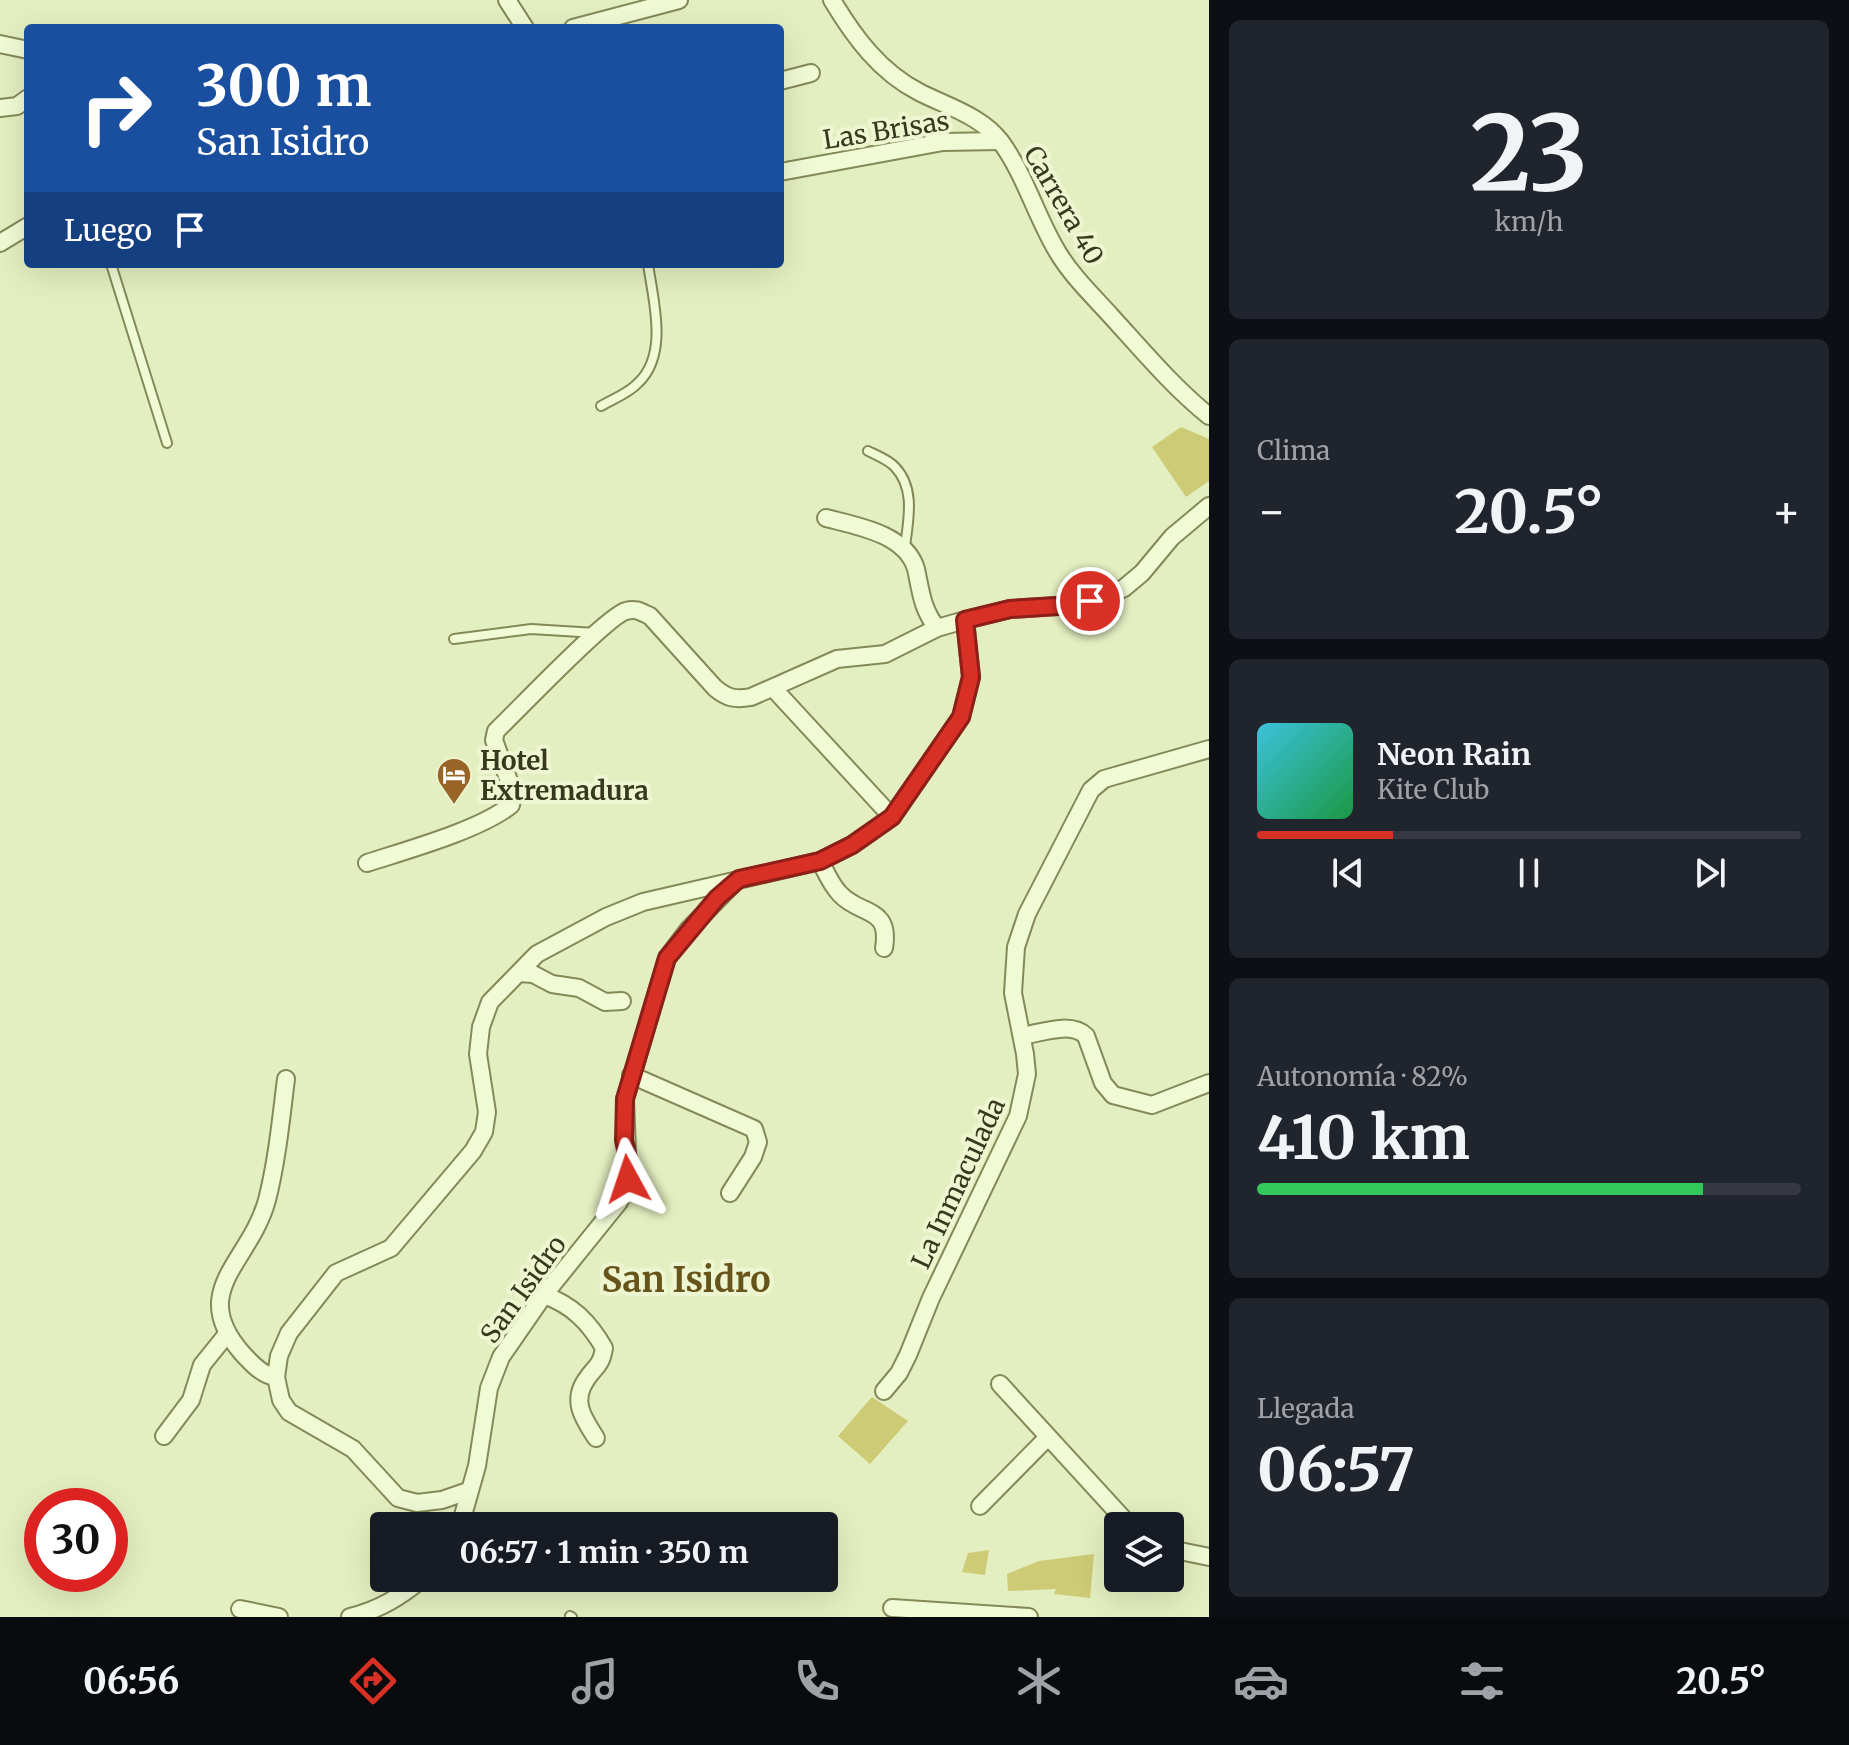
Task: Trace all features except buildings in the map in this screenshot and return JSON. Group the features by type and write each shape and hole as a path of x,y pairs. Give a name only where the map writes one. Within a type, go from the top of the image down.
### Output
{"street":[{"path":"507,0 522,24"},
{"path":"588,24 679,0"},
{"name":"Carrera 40","path":"832,0 856,38 895,76 917,91 956,109 1000,141 1052,243 1069,269 1159,368 1209,416"},
{"path":"0,44 24,49"},
{"path":"784,80 811,73"},
{"path":"0,108 17,106 24,101"},
{"name":"Las Brisas","path":"784,171 943,142 1000,141"},
{"path":"0,243 24,228"},
{"path":"367,863 502,813 511,805 513,792 494,740 496,731 623,611 638,610 650,616 684,656 726,697 738,700 837,659 885,654 937,628 999,610 1073,605 1106,597 1133,580 1172,537 1209,506"},
{"path":"826,518 878,533 905,547 916,570 921,601 927,616 937,628"},
{"path":"468,1491 442,1500 417,1503 398,1498 353,1449 289,1412 281,1400 276,1377 279,1356 289,1333 336,1273 391,1248 473,1151 484,1132 487,1112 478,1054 481,1027 490,1002 537,954 606,917 643,902 820,861 852,845 892,817 961,717 971,677 965,620"},
{"path":"773,688 892,817"},
{"name":"La Inmaculada","path":"884,1391 899,1373 908,1355 931,1298 1018,1116 1027,1074 1013,993 1016,947 1027,914 1091,790 1104,779 1209,749"},
{"path":"820,861 842,897 873,912 883,924 886,935 884,948"},
{"name":"San Isidro","path":"463,1512 477,1466 489,1388 501,1357 544,1295 619,1202 628,1179 624,1140 625,1099 667,958 717,898 739,879"},
{"path":"519,973 533,974 552,984 579,988 605,1002 622,1001"},
{"path":"1022,1036 1068,1028 1080,1030 1086,1036 1103,1083 1113,1095 1132,1102 1152,1105 1209,1083"},
{"path":"631,1075 754,1129 758,1142 753,1157 730,1193"},
{"path":"276,1377 267,1375 250,1362 227,1334 220,1321 219,1297 223,1284 259,1226 267,1199 286,1079"},
{"path":"544,1295 566,1303 584,1320 604,1348 602,1362 584,1382 578,1403 596,1438"},
{"path":"164,1436 191,1400 202,1365 227,1334"},
{"path":"1000,1384 1117,1512"},
{"path":"980,1506 1048,1437"},
{"path":"1184,1552 1209,1557"},
{"path":"350,1617 383,1607 407,1592"},
{"path":"892,1608 1029,1617"},
{"path":"240,1609 279,1617"}],"lane":[{"path":"112,268 167,443"},
{"path":"601,406 638,384 650,368 658,331 649,268"},
{"path":"868,451 895,466 905,482 910,499 905,547"},
{"path":"454,639 531,629 597,633"}],"place":[{"name":"Hotel Extremadura","path":"454,806"}],"district":[{"name":"San Isidro","path":"686,1280"}],"route":[{"path":"628,1179 624,1140 625,1099 667,958 688,930 739,879 820,861 852,845 892,817 961,717 971,677 965,620 989,612 1090,601"}]}
